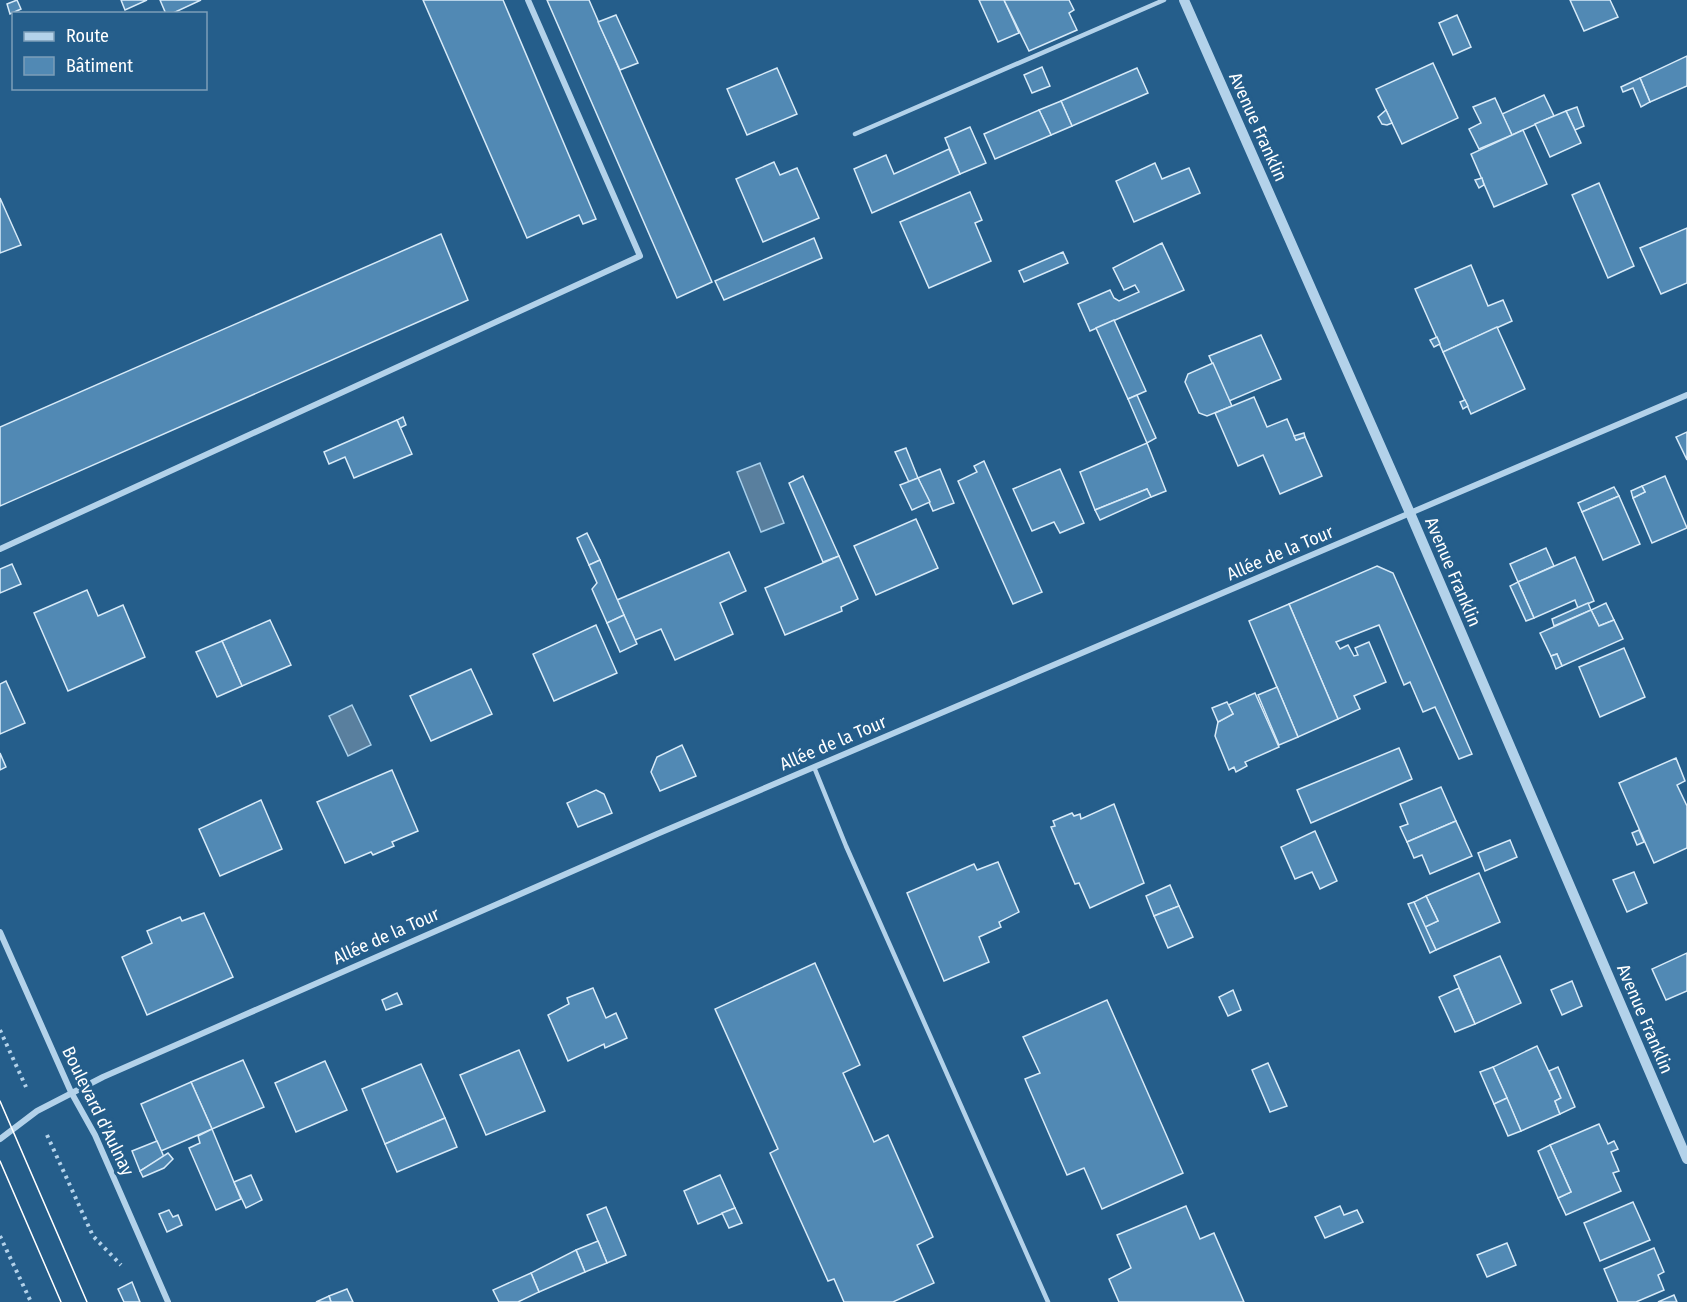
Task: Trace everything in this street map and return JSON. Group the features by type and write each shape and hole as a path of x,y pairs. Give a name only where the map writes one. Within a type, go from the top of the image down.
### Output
{"street":[{"path":"0,549 640,256 528,0"},
{"name":"Avenue Franklin","path":"1184,0 1410,513 1687,1159"},
{"name":"Allée de la Tour","path":"0,1139 37,1112 71,1092 814,767 1687,395"},
{"name":"Boulevard d'Aulnay","path":"0,932 71,1092 95,1135 168,1302"}],"lane":[{"path":"855,134 1164,0"},
{"path":"814,767 846,846 1048,1302"}],"path":[{"path":"68,1180 93,1236 129,1273"},
{"path":"0,1236 31,1302"}],"water":[{"path":"760,463 784,523 761,532 737,472"},
{"path":"352,705 371,745 348,756 329,716"}],"building":[{"path":"17,0 21,9 10,14 7,4"},
{"path":"121,0 147,0 125,10"},
{"path":"160,0 201,0 175,12 165,12"},
{"path":"423,0 503,0 596,219 583,224 579,215 527,238"},
{"path":"547,0 589,0 712,282 677,298"},
{"path":"979,0 1004,0 1019,33 998,42"},
{"path":"1004,0 1069,0 1074,10 1069,13 1077,30 1029,51"},
{"path":"1570,0 1610,0 1618,17 1584,31"},
{"path":"616,15 638,63 620,70 598,22"},
{"path":"1457,15 1471,47 1453,55 1439,23"},
{"path":"1687,56 1687,86 1650,102 1640,78"},
{"path":"1433,63 1458,118 1402,144 1376,89"},
{"path":"1042,67 1050,86 1032,93 1024,75"},
{"path":"777,68 797,114 747,135 727,89"},
{"path":"1137,68 1148,93 1072,126 1061,101"},
{"path":"1640,78 1650,102 1641,107 1633,88 1623,92 1621,87"},
{"path":"1544,95 1554,116 1512,135 1502,114"},
{"path":"1495,98 1512,135 1479,149 1469,129 1481,123 1473,107"},
{"path":"1061,101 1072,126 1051,135 1039,110"},
{"path":"1577,107 1584,126 1575,130 1566,111"},
{"path":"1039,110 1051,135 995,159 984,134"},
{"path":"1386,110 1392,123 1387,125 1382,124 1378,117"},
{"path":"1566,111 1581,143 1550,157 1535,124"},
{"path":"970,127 986,163 960,174 945,138"},
{"path":"1523,130 1547,184 1494,207 1471,154"},
{"path":"949,149 960,174 872,213 854,169 886,155 894,174"},
{"path":"774,162 780,175 797,168 819,218 763,242 736,179"},
{"path":"1155,163 1162,179 1189,168 1200,193 1134,222 1116,181"},
{"path":"1482,178 1484,185 1479,188 1475,180"},
{"path":"1599,183 1634,266 1608,278 1572,195"},
{"path":"970,192 982,220 975,223 991,261 929,288 900,222"},
{"path":"0,198 21,245 0,253"},
{"path":"1687,228 1687,283 1661,294 1640,248"},
{"path":"441,234 468,300 0,506 0,427"},
{"path":"814,238 822,258 724,300 715,281"},
{"path":"1162,243 1184,290 1090,331 1078,304 1110,290 1114,298 1119,301 1139,292 1135,285 1124,290 1113,268"},
{"path":"1063,252 1068,263 1024,282 1019,271"},
{"path":"1471,265 1488,306 1503,300 1512,321 1443,352 1415,289"},
{"path":"1114,320 1146,391 1128,399 1096,328"},
{"path":"1497,327 1525,389 1471,414 1443,352"},
{"path":"1261,335 1281,379 1229,401 1209,356"},
{"path":"1437,337 1440,344 1434,347 1430,340"},
{"path":"1213,363 1232,406 1207,416 1199,413 1185,382 1188,374"},
{"path":"1137,395 1156,438 1147,443 1128,399"},
{"path":"1254,397 1267,427 1287,419 1296,440 1305,437 1322,476 1280,494 1263,455 1238,466 1215,413"},
{"path":"1465,400 1468,406 1463,409 1460,402"},
{"path":"403,417 406,425 400,428 397,420"},
{"path":"397,420 412,454 354,478 345,457 329,464 324,452"},
{"path":"1687,432 1687,460 1676,437"},
{"path":"1304,433 1305,437 1296,440 1294,436"},
{"path":"1147,443 1166,491 1151,497 1147,489 1095,510 1080,472"},
{"path":"906,448 918,478 909,482 895,452"},
{"path":"984,461 1042,592 1013,604 958,481 977,472 974,466"},
{"path":"940,469 954,503 933,511 918,478"},
{"path":"1060,469 1084,523 1060,533 1054,522 1032,531 1013,489"},
{"path":"803,476 839,556 823,562 789,483"},
{"path":"1665,476 1687,528 1652,543 1633,498 1645,492 1642,486"},
{"path":"918,478 930,502 912,510 900,485"},
{"path":"1642,486 1645,492 1633,498 1631,491"},
{"path":"1614,487 1619,496 1582,512 1578,503"},
{"path":"1147,489 1151,497 1100,520 1095,510"},
{"path":"1619,496 1640,544 1603,560 1582,512"},
{"path":"916,519 938,568 876,595 854,546"},
{"path":"587,533 600,560 589,565 577,538"},
{"path":"1546,548 1554,566 1518,582 1510,564"},
{"path":"729,552 746,591 720,603 733,634 675,660 661,629 635,640 617,600"},
{"path":"839,556 858,599 841,607 842,611 785,635 765,588"},
{"path":"1575,557 1594,601 1578,608 1575,600 1534,618 1518,582"},
{"path":"600,560 624,615 607,623 592,589 597,583 589,565"},
{"path":"12,564 21,584 0,593 0,569"},
{"path":"1377,566 1393,573 1472,754 1459,759 1435,707 1423,712 1410,682 1404,685 1379,625 1336,642 1340,649 1348,645 1354,656 1358,655 1355,648 1369,642 1386,682 1354,696 1360,709 1338,719 1289,604"},
{"path":"1518,582 1534,618 1526,621 1510,586"},
{"path":"87,590 98,616 123,605 145,657 68,691 34,613"},
{"path":"1588,603 1591,610 1554,626 1552,619"},
{"path":"1606,603 1614,620 1599,626 1591,610"},
{"path":"1289,604 1338,719 1298,737 1249,621"},
{"path":"1591,610 1599,626 1614,620 1623,639 1562,666 1557,654 1551,656 1540,633"},
{"path":"624,615 637,644 620,652 607,623"},
{"path":"270,620 291,665 242,686 222,641"},
{"path":"596,625 617,673 554,701 533,654"},
{"path":"222,641 242,686 217,697 196,652"},
{"path":"1624,648 1645,697 1600,717 1579,667"},
{"path":"1557,654 1562,666 1556,669 1551,656"},
{"path":"471,669 492,714 431,741 410,696"},
{"path":"6,681 25,723 0,734 0,684"},
{"path":"1277,687 1298,737 1279,745 1258,695"},
{"path":"1255,693 1279,747 1245,762 1247,766 1236,772 1234,767 1229,770 1215,736 1218,722 1233,714 1228,705"},
{"path":"1227,702 1233,714 1218,722 1212,708"},
{"path":"682,745 696,776 660,791 651,772 657,757"},
{"path":"1399,748 1412,779 1311,823 1297,790"},
{"path":"0,753 6,767 0,770"},
{"path":"1676,758 1685,781 1677,785 1687,806 1687,848 1654,863 1619,783"},
{"path":"392,770 418,831 392,842 394,846 373,855 371,852 345,863 317,802"},
{"path":"1441,787 1456,821 1407,842 1400,827 1408,824 1400,804"},
{"path":"596,790 604,794 612,813 578,827 567,803"},
{"path":"261,800 282,849 220,876 199,829"},
{"path":"1114,804 1144,883 1090,908 1079,883 1075,884 1051,827 1055,826 1053,821 1072,813 1074,816 1080,814 1081,819"},
{"path":"1456,821 1472,856 1430,874 1422,855 1414,858 1407,842"},
{"path":"1639,830 1644,842 1637,845 1632,833"},
{"path":"1315,831 1337,881 1320,889 1312,872 1295,879 1281,847"},
{"path":"1510,840 1517,857 1485,871 1478,853"},
{"path":"998,862 1019,912 999,922 1001,927 979,937 989,962 944,981 907,893 974,864 977,870"},
{"path":"1634,872 1647,903 1627,912 1613,880"},
{"path":"1479,873 1500,922 1436,950 1425,927 1438,921 1426,896"},
{"path":"1170,885 1179,906 1154,916 1146,896"},
{"path":"1426,896 1438,921 1425,927 1414,902"},
{"path":"1414,902 1436,950 1430,953 1408,904"},
{"path":"1179,906 1193,937 1168,948 1154,916"},
{"path":"204,913 233,977 147,1015 122,957 152,943 147,931 180,917 182,921"},
{"path":"1687,953 1687,991 1666,1000 1652,969"},
{"path":"1500,956 1521,1003 1475,1024 1454,976"},
{"path":"815,963 860,1065 843,1073 874,1142 888,1135 933,1237 917,1245 934,1283 893,1302 844,1302 834,1279 828,1281 770,1153 778,1149 715,1009"},
{"path":"1572,981 1582,1006 1562,1015 1551,990"},
{"path":"593,988 606,1018 616,1013 627,1038 605,1048 604,1044 568,1061 548,1015 569,1004 567,998"},
{"path":"1459,988 1475,1024 1455,1032 1439,997"},
{"path":"1233,990 1241,1010 1228,1016 1219,997"},
{"path":"397,993 402,1004 386,1010 382,1000"},
{"path":"1107,1000 1183,1173 1102,1209 1084,1168 1067,1175 1025,1079 1040,1073 1023,1037"},
{"path":"1537,1046 1561,1098 1555,1101 1560,1114 1521,1131 1493,1067"},
{"path":"519,1050 545,1111 486,1135 460,1075"},
{"path":"243,1060 264,1107 212,1129 191,1082"},
{"path":"325,1061 347,1110 296,1132 275,1083"},
{"path":"1268,1063 1287,1106 1270,1112 1252,1070"},
{"path":"421,1064 445,1118 385,1144 362,1089"},
{"path":"1493,1067 1507,1098 1494,1104 1480,1072"},
{"path":"1558,1067 1575,1107 1560,1114 1555,1101 1561,1098 1549,1071"},
{"path":"191,1082 212,1129 161,1151 141,1104"},
{"path":"1507,1098 1521,1131 1508,1136 1494,1104"},
{"path":"445,1118 457,1147 397,1172 385,1144"},
{"path":"1599,1124 1608,1144 1614,1141 1618,1149 1611,1152 1619,1171 1613,1173 1621,1191 1566,1215 1558,1198 1571,1192 1550,1145"},
{"path":"212,1129 241,1199 216,1210 189,1148 200,1143 198,1136"},
{"path":"157,1141 164,1157 140,1171 132,1151"},
{"path":"1550,1145 1571,1192 1558,1198 1538,1151"},
{"path":"168,1153 173,1159 164,1168 143,1177 140,1171"},
{"path":"251,1175 262,1200 246,1208 234,1182"},
{"path":"720,1175 735,1208 698,1224 684,1191"},
{"path":"1633,1202 1650,1240 1600,1261 1584,1223"},
{"path":"1186,1206 1200,1239 1214,1233 1244,1302 1119,1302 1109,1279 1131,1268 1117,1235"},
{"path":"1340,1206 1344,1215 1357,1210 1363,1222 1325,1238 1315,1217"},
{"path":"606,1207 626,1255 607,1263 587,1215"},
{"path":"735,1208 742,1223 729,1228 722,1213"},
{"path":"169,1210 173,1217 178,1215 182,1225 167,1232 159,1214"},
{"path":"598,1241 607,1263 585,1272 576,1250"},
{"path":"1507,1243 1516,1265 1487,1277 1477,1255"},
{"path":"1654,1248 1664,1272 1658,1275 1664,1290 1636,1302 1618,1302 1604,1269"},
{"path":"576,1250 585,1272 539,1292 531,1273"},
{"path":"531,1273 539,1292 518,1302 499,1302 493,1290"},
{"path":"132,1282 140,1302 124,1302 118,1289"},
{"path":"347,1289 353,1302 331,1302 329,1296"},
{"path":"1674,1295 1677,1302 1658,1302"},
{"path":"329,1296 331,1302 316,1302"}],"tram line":[{"path":"0,1101 87,1302"},
{"path":"0,1161 61,1302"}]}
